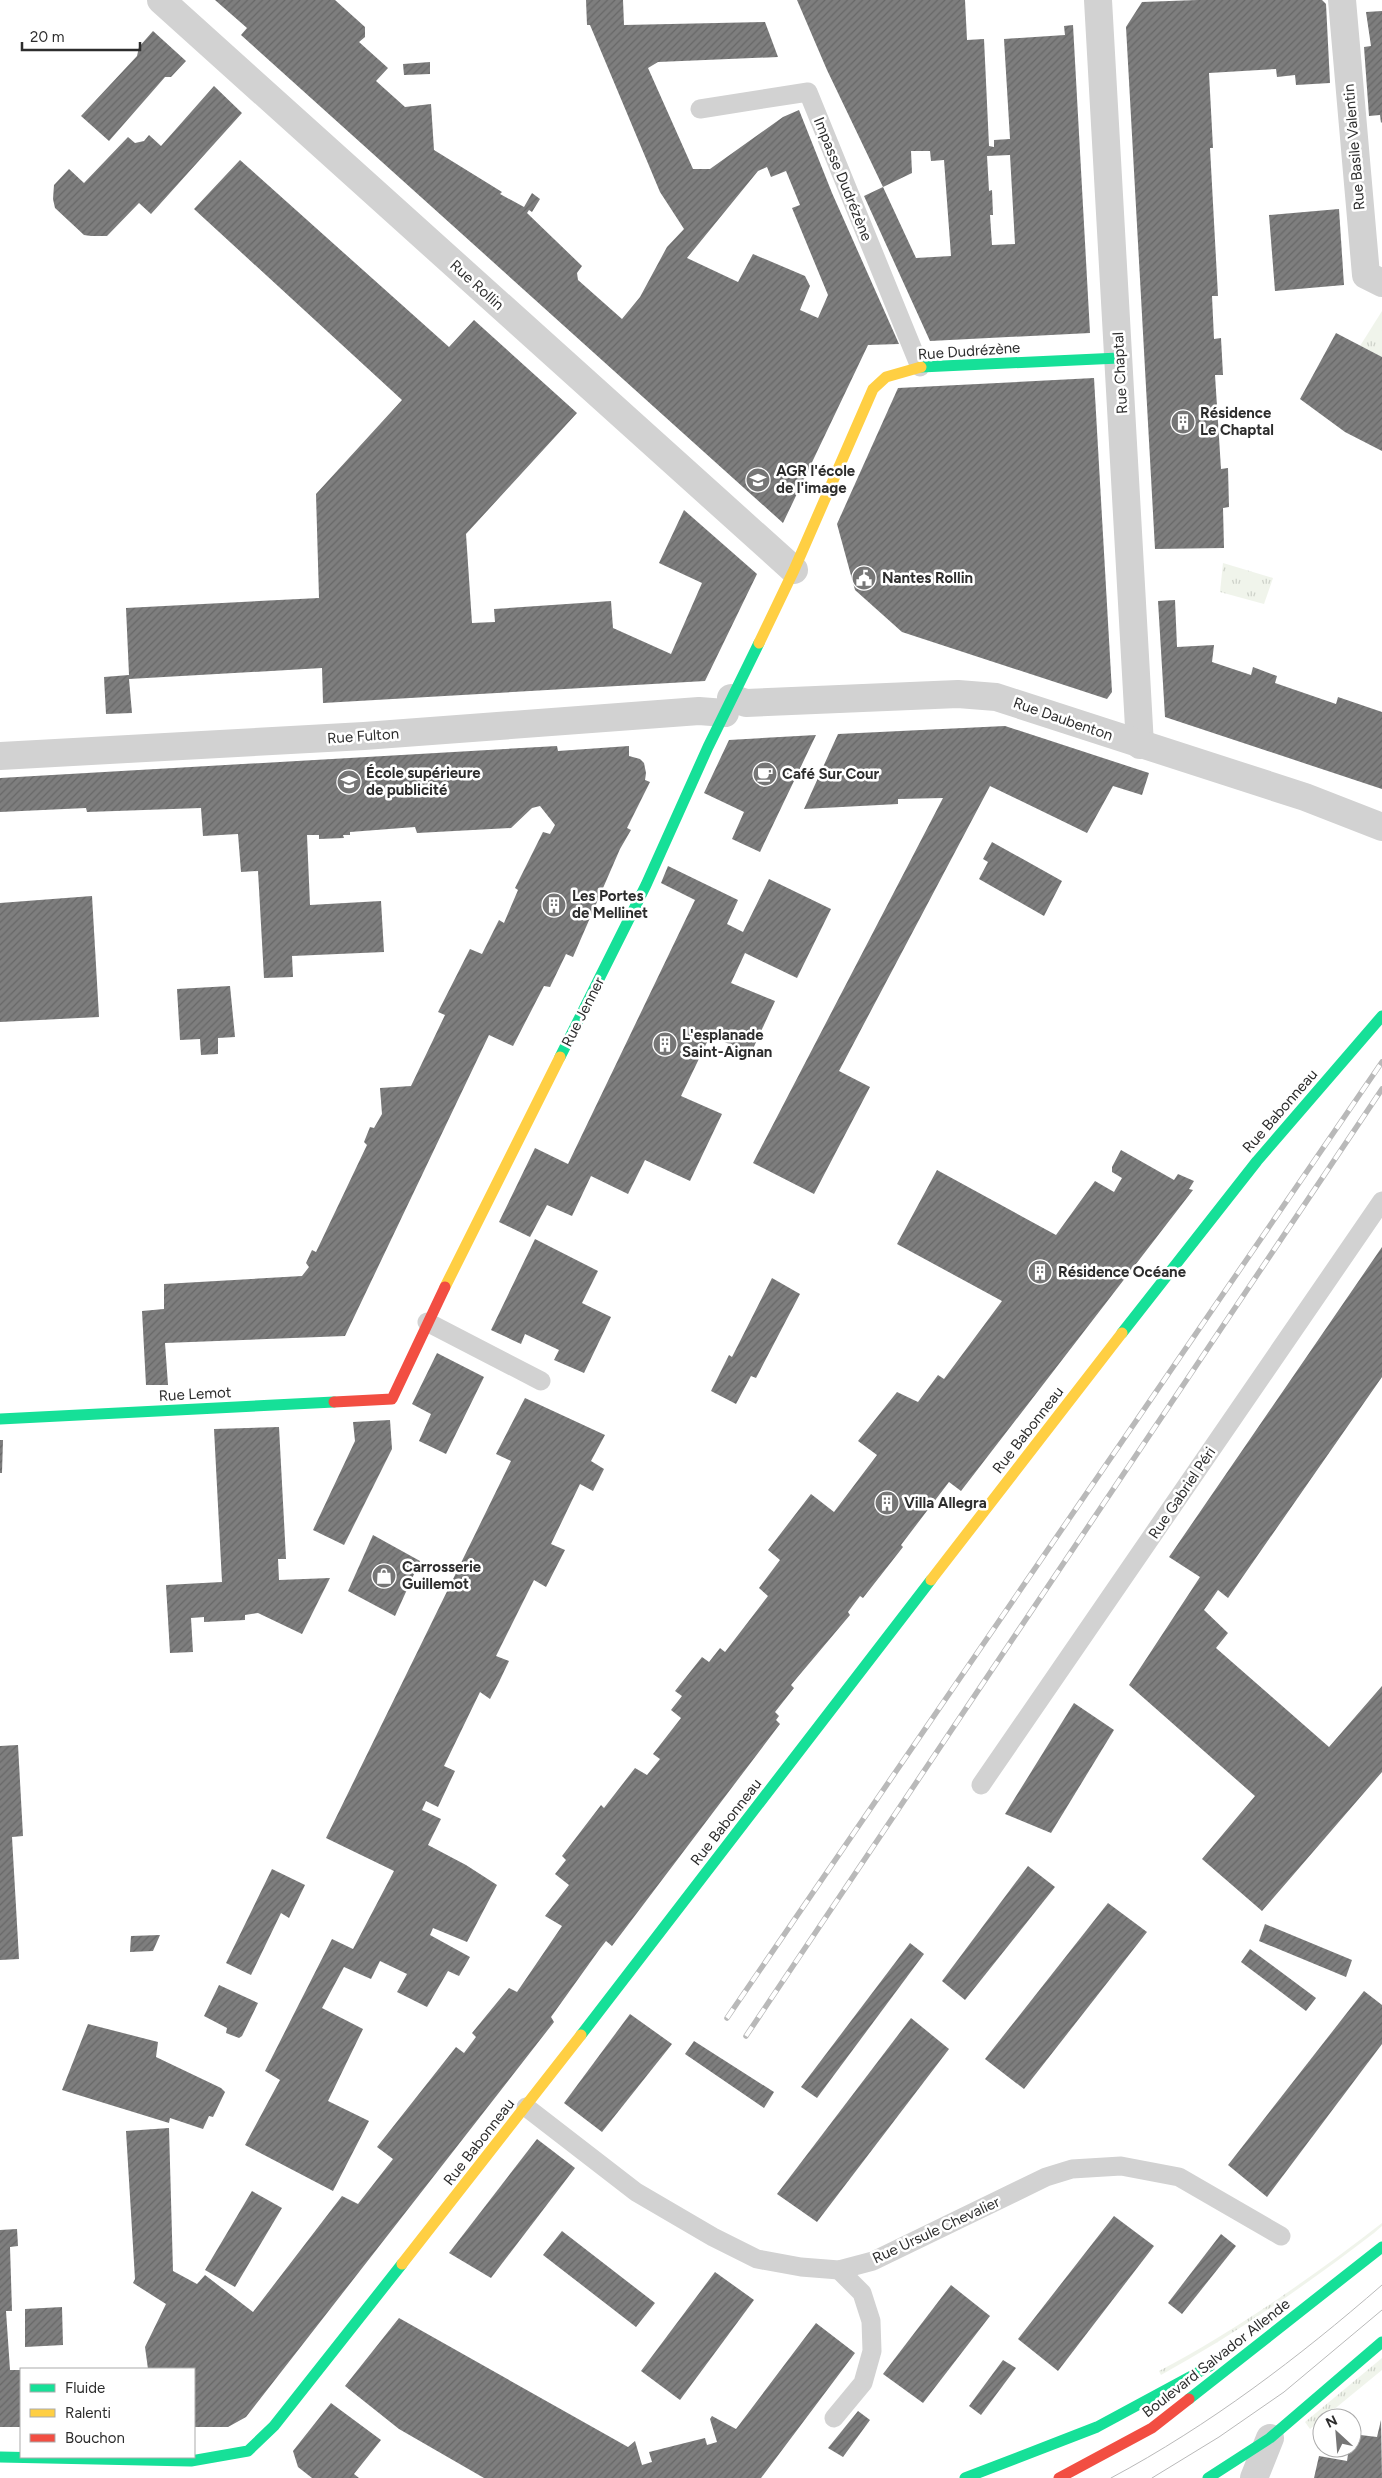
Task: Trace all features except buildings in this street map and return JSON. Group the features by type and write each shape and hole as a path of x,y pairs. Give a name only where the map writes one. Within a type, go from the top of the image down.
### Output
{"street":[{"name":"Rue Rollin","path":"161,0 794,570"},
{"name":"Rue Chaptal","path":"1098,0 1140,746"},
{"name":"Rue Basile Valentin","path":"1342,0 1366,275 1382,283"},
{"name":"Rue Dudrézène","path":"728,706 794,570 873,389 886,377 920,367 1119,358"},
{"name":"Rue Daubenton","path":"728,706 746,703 958,694 996,697 1140,746 1305,797 1382,827"},
{"name":"Rue Fulton","path":"0,756 364,736 699,711 728,706"},
{"name":"Rue Jenner","path":"392,1398 427,1322 646,885 728,706"},
{"name":"Rue Babonneau","path":"48,2458 191,2461 248,2451 274,2426 526,2107 1024,1458 1257,1161 1382,1016"},
{"name":"Rue Lemot","path":"0,1419 392,1398"},
{"name":"Boulevard Salvador Allende","path":"1059,2478 1152,2428 1382,2247"},
{"path":"966,2478 1097,2427 1273,2332"},
{"path":"1208,2478 1270,2438 1382,2342"},
{"path":"1254,2478 1270,2438"},
{"name":"Rue Babonneau","path":"0,2457 20,2457"}],"lane":[{"name":"Impasse Dudrézène","path":"700,109 808,92 920,367"},
{"name":"Rue Gabriel Péri","path":"981,1785 1382,1201"},
{"path":"427,1322 541,1381"},
{"name":"Rue Ursule Chevalier","path":"526,2107 636,2192 713,2237 758,2259 800,2267 839,2270 873,2261 1046,2177 1072,2169 1121,2166 1179,2177 1281,2236"},
{"path":"834,2418 863,2383 872,2351 872,2321 862,2293 839,2270"}],"green space":[{"path":"1382,311 1382,357 1360,346"},
{"path":"1223,563 1273,578 1264,604 1220,592"},
{"path":"1382,2223 1382,2226 1374,2233 1270,2308 1216,2343 1161,2375 1159,2371 1217,2338 1274,2302"},
{"path":"1382,2358 1382,2370 1336,2408 1322,2408"},
{"path":"1312,2416 1312,2427 1310,2429 1305,2422"}],"tram line":[{"path":"1111,2478 1183,2436 1252,2389 1382,2285"},
{"path":"1152,2478 1219,2437 1284,2392 1382,2310"}],"railway":[{"path":"727,2018 1382,1062"},
{"path":"746,2036 1382,1089"}],"traffic: fast":[{"path":"921,367 1119,358"},
{"path":"560,1057 646,885 708,747 759,643"},
{"path":"1122,1333 1257,1161 1382,1016"},
{"path":"0,1419 334,1402"},
{"path":"581,2035 931,1580"},
{"path":"1189,2399 1382,2247"},
{"path":"48,2458 191,2461 248,2451 274,2426 402,2264"},
{"path":"1208,2478 1270,2438 1382,2342"},
{"path":"965,2478 1097,2427 1210,2366"},
{"path":"0,2457 20,2457"}],"traffic: slow":[{"path":"759,643 794,570 873,389 886,377 921,367"},
{"path":"445,1287 560,1057"},
{"path":"931,1580 1122,1333"},
{"path":"402,2264 581,2035"}],"traffic: jam":[{"path":"334,1402 392,1399 445,1287"},
{"path":"1059,2478 1152,2428 1189,2399"}],"place":[{"name":"Résidence Le Chaptal","path":"1183,422"},
{"name":"AGR l'école de l'image","path":"758,480"},
{"name":"Nantes Rollin","path":"864,578"},
{"name":"Café Sur Cour","path":"765,774"},
{"name":"École supérieure de publicité","path":"349,782"},
{"name":"Les Portes de Mellinet","path":"554,905"},
{"name":"L'esplanade Saint-Aignan","path":"665,1044"},
{"name":"Résidence Océane","path":"1040,1272"},
{"name":"Villa Allegra","path":"887,1503"},
{"name":"Carrosserie Guillemot","path":"384,1576"}]}
